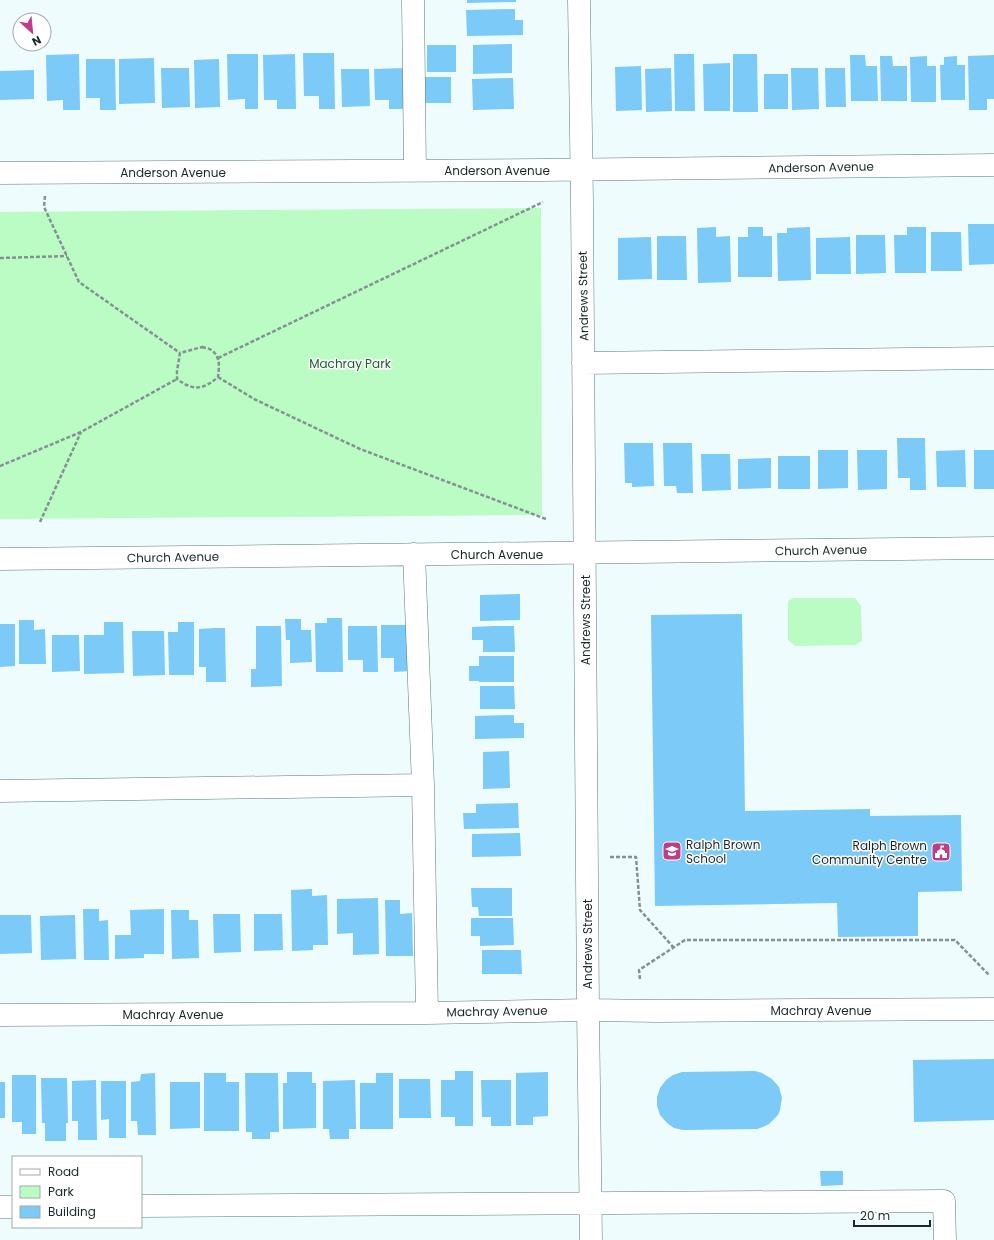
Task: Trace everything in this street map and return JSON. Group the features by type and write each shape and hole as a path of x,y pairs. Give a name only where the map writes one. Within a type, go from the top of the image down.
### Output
{"street":[{"path":"413,0 415,170"},
{"name":"Andrews Street","path":"579,0 582,169 590,1240"},
{"name":"Anderson Avenue","path":"0,173 994,165"},
{"path":"583,363 994,358"},
{"name":"Church Avenue","path":"0,559 994,548"},
{"path":"414,554 423,785 426,1013"},
{"path":"0,791 423,785"},
{"name":"Machray Avenue","path":"0,1015 426,1013 588,1010 994,1009"},
{"path":"142,1206 944,1201 944,1240"},
{"path":"0,1207 12,1207"}],"path":[{"path":"45,173 44,207 79,282 180,353"},
{"path":"218,358 543,202"},
{"path":"0,258 67,256"},
{"path":"177,379 190,387 199,388 209,385 218,377 218,358 212,350 202,347 180,353"},
{"path":"177,379 180,353"},
{"path":"218,377 254,399 360,449 546,519"},
{"path":"0,466 81,432 177,379"},
{"path":"40,522 81,432"},
{"path":"587,857 636,857 640,910 674,948"},
{"path":"640,979 639,970 685,940 955,940 989,975"}],"green space":[{"name":"Machray Park","path":"541,208 542,515 0,519 0,212"},
{"path":"794,598 855,598 861,606 862,641 855,645 795,646 788,640 788,601"}],"building":[{"path":"467,0 516,0 516,2 467,3"},
{"path":"515,9 515,20 523,20 523,35 467,36 466,10"},
{"path":"512,44 512,73 473,74 473,45"},
{"path":"427,45 456,45 456,72 427,72"},
{"path":"303,53 334,53 335,109 319,109 319,96 304,96"},
{"path":"79,54 80,110 63,110 63,100 47,101 46,55"},
{"path":"227,54 258,54 258,109 245,109 245,99 228,100"},
{"path":"295,54 296,109 277,109 277,100 264,100 263,55"},
{"path":"674,54 694,54 695,111 675,111"},
{"path":"733,54 757,54 758,112 733,112"},
{"path":"850,55 865,55 866,66 877,66 878,101 851,101"},
{"path":"994,55 994,99 987,99 987,110 969,110 968,56"},
{"path":"880,56 892,56 893,66 907,66 907,101 881,101"},
{"path":"927,56 927,66 936,66 936,102 911,102 910,57"},
{"path":"957,56 957,65 965,65 965,100 941,100 940,65 944,65 944,57"},
{"path":"154,58 155,103 119,104 119,59"},
{"path":"86,59 115,59 116,110 100,110 100,98 86,98"},
{"path":"219,59 220,107 195,108 194,60"},
{"path":"730,63 730,111 704,111 703,64"},
{"path":"641,66 642,110 616,111 615,67"},
{"path":"161,68 189,68 190,107 162,108"},
{"path":"404,68 404,109 389,109 389,100 375,100 374,69"},
{"path":"671,68 672,111 646,112 645,69"},
{"path":"791,68 818,68 819,109 792,110"},
{"path":"825,68 845,68 846,107 826,107"},
{"path":"341,69 369,69 370,106 342,107"},
{"path":"34,70 34,99 0,100 0,71"},
{"path":"764,74 788,74 788,109 764,109"},
{"path":"420,77 451,77 451,103 421,103"},
{"path":"513,78 514,109 473,110 472,79"},
{"path":"968,224 994,224 994,264 969,265"},
{"path":"716,227 716,237 730,236 731,282 698,283 697,228"},
{"path":"748,227 763,227 763,236 772,236 772,277 738,277 738,237 748,237"},
{"path":"810,227 811,280 778,281 777,233 787,233 787,228"},
{"path":"907,227 926,227 926,273 895,273 894,235 907,235"},
{"path":"931,232 961,232 962,271 931,271"},
{"path":"856,235 885,235 886,273 856,274"},
{"path":"657,236 686,236 687,280 657,280"},
{"path":"651,237 652,279 618,280 618,238"},
{"path":"850,237 851,274 816,274 816,238"},
{"path":"897,438 925,438 926,490 910,490 910,478 898,478"},
{"path":"624,443 653,443 654,486 632,487 632,483 625,483"},
{"path":"663,443 692,443 693,493 677,493 676,486 664,486"},
{"path":"818,450 848,450 848,488 818,489"},
{"path":"857,450 887,450 887,489 858,490"},
{"path":"965,450 966,487 937,487 936,451"},
{"path":"974,450 994,450 994,489 974,489"},
{"path":"701,454 730,454 731,490 702,491"},
{"path":"778,456 810,456 810,489 778,489"},
{"path":"771,458 771,488 738,489 738,459"},
{"path":"520,594 520,620 480,621 480,595"},
{"path":"742,614 745,811 870,809 870,816 961,815 962,891 918,892 918,936 838,937 837,903 655,906 651,615"},
{"path":"327,618 342,618 343,672 316,672 315,623 327,623"},
{"path":"285,619 301,619 301,630 311,630 312,662 290,663 290,640 286,640"},
{"path":"19,620 34,620 34,630 45,629 46,664 19,664"},
{"path":"104,622 123,622 124,673 84,674 84,635 104,635"},
{"path":"178,622 194,622 194,675 169,675 168,632 178,632"},
{"path":"0,624 15,624 15,666 0,667"},
{"path":"381,625 411,625 411,671 394,672 394,658 381,658"},
{"path":"256,626 281,626 282,686 251,687 251,669 256,669"},
{"path":"348,626 377,626 378,672 363,672 363,660 348,660"},
{"path":"514,626 515,652 483,652 483,640 472,640 472,627"},
{"path":"225,628 226,682 206,682 206,667 199,667 199,629"},
{"path":"132,631 164,631 165,675 133,676"},
{"path":"52,635 79,635 80,671 52,672"},
{"path":"479,656 514,656 514,682 469,681 469,666 479,666"},
{"path":"480,686 514,686 515,709 480,709"},
{"path":"514,715 514,723 524,723 524,738 475,739 475,716"},
{"path":"509,751 510,788 483,789 483,752"},
{"path":"518,803 519,828 464,829 463,813 476,813 476,804"},
{"path":"520,833 521,856 472,857 472,834"},
{"path":"471,888 512,888 512,916 479,916 478,907 472,907"},
{"path":"312,889 312,896 327,895 328,945 313,945 313,950 292,951 291,890"},
{"path":"378,898 379,954 353,955 353,933 337,934 337,899"},
{"path":"385,900 400,900 400,914 412,913 413,956 386,956"},
{"path":"83,909 99,909 99,921 108,920 109,960 84,960"},
{"path":"164,909 164,954 144,954 144,958 115,959 115,935 131,935 130,910"},
{"path":"171,910 189,910 189,920 198,920 199,958 172,959"},
{"path":"213,914 240,914 241,952 214,953"},
{"path":"254,914 282,914 283,950 254,951"},
{"path":"0,915 31,915 32,953 0,954"},
{"path":"75,915 76,959 41,960 40,916"},
{"path":"471,918 513,918 514,945 480,946 480,936 471,936"},
{"path":"482,950 521,950 522,974 482,974"},
{"path":"994,1059 994,1120 914,1122 913,1060"},
{"path":"455,1071 473,1071 473,1126 455,1126 455,1117 441,1117 441,1080 455,1080"},
{"path":"755,1071 772,1079 779,1087 782,1098 778,1115 769,1124 763,1127 757,1129 683,1130 674,1128 660,1115 657,1106 657,1097 660,1088 666,1080 673,1075 682,1072"},
{"path":"287,1072 312,1072 312,1083 316,1083 316,1128 283,1129 283,1083 287,1083"},
{"path":"548,1072 548,1116 533,1117 533,1125 516,1125 516,1073"},
{"path":"155,1073 156,1135 138,1135 137,1121 131,1121 131,1082 140,1081 141,1074"},
{"path":"204,1073 226,1073 226,1082 239,1082 239,1131 204,1131"},
{"path":"245,1073 278,1073 279,1132 270,1132 270,1139 252,1139 252,1132 246,1132"},
{"path":"376,1073 393,1073 393,1129 360,1129 360,1083 376,1083"},
{"path":"12,1075 36,1075 36,1134 22,1134 22,1122 12,1122"},
{"path":"41,1078 67,1078 68,1123 66,1123 66,1141 45,1141 45,1123 42,1123"},
{"path":"399,1079 430,1079 431,1118 399,1118"},
{"path":"96,1080 97,1140 78,1140 78,1121 72,1121 72,1081"},
{"path":"355,1080 356,1129 349,1129 349,1139 330,1139 329,1129 323,1129 323,1081"},
{"path":"481,1080 511,1080 511,1126 491,1126 491,1117 482,1117"},
{"path":"101,1081 126,1081 126,1138 109,1138 109,1119 101,1120"},
{"path":"0,1082 5,1082 5,1118 0,1118"},
{"path":"170,1082 200,1082 200,1128 170,1129"},
{"path":"820,1171 843,1171 843,1185 821,1186"}],"place":[{"name":"Ralph Brown School","path":"672,851"},
{"name":"Ralph Brown Community Centre","path":"941,852"}]}
